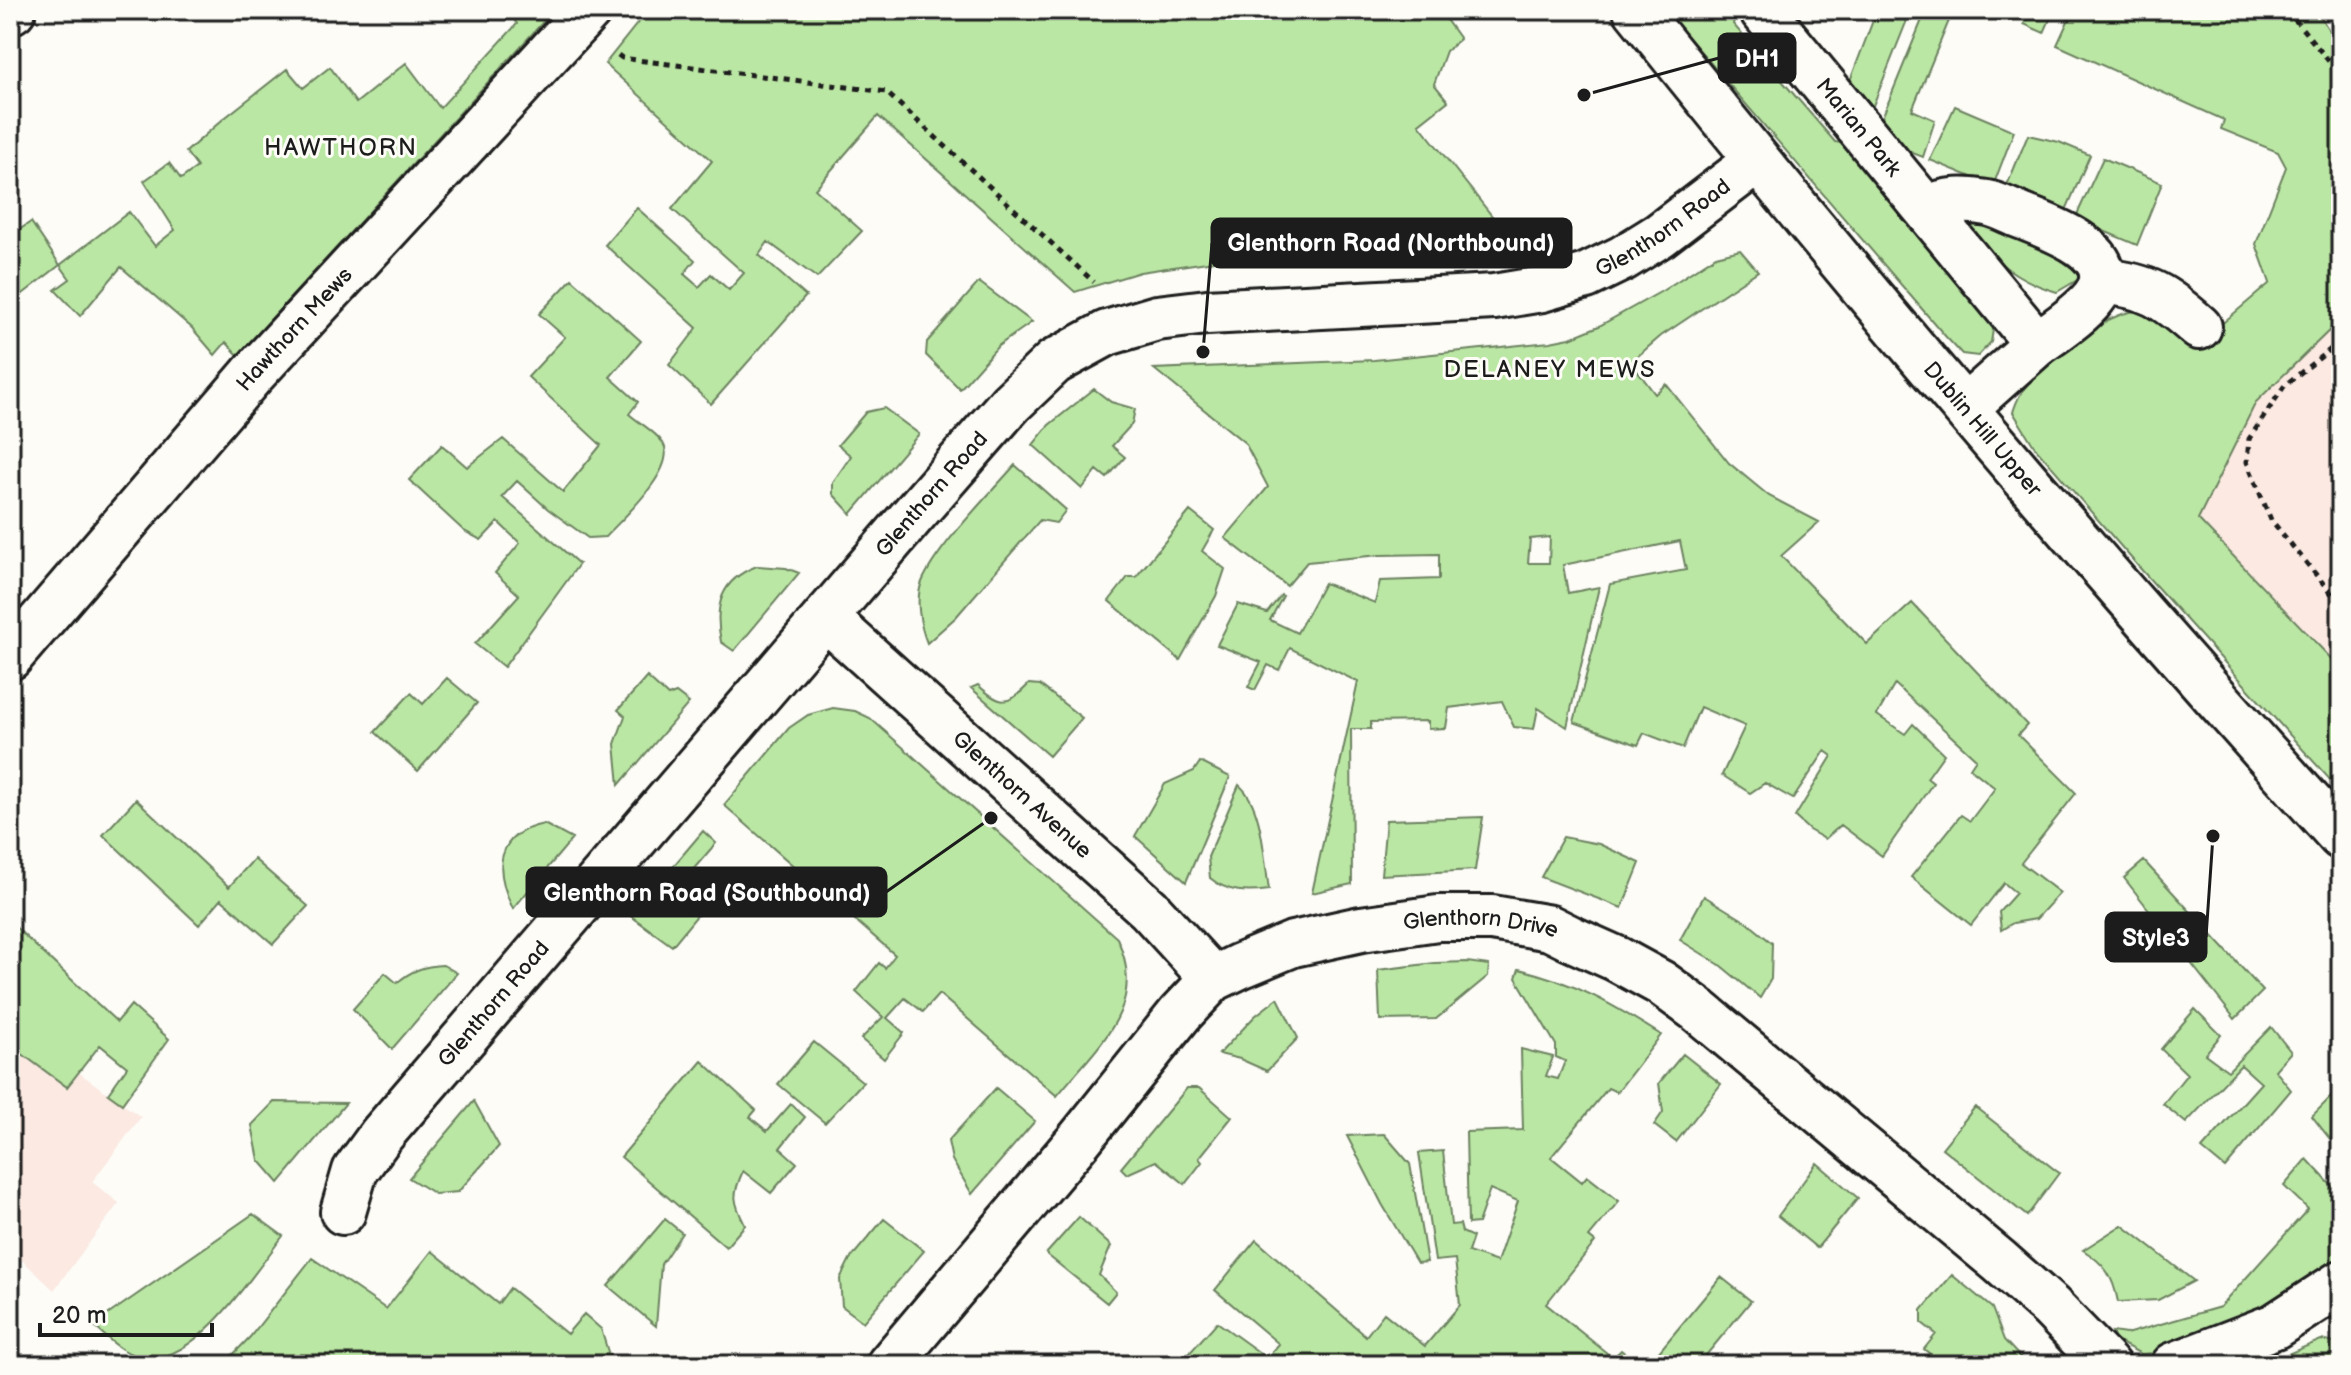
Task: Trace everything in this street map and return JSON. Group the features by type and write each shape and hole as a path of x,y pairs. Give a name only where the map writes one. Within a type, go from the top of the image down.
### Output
{"street":[{"name":"Hawthorn Mews","path":"10,657 252,375 589,10"},
{"name":"Dublin Hill Upper","path":"1636,10 1757,161 1965,408 2341,837"},
{"name":"Marian Park","path":"1762,10 2037,344"},
{"name":"Glenthorn Road","path":"343,1212 355,1171 382,1134 1011,403 1054,362 1107,333 1157,318 1207,312 1494,297 1542,289 1586,276 1623,258 1660,235 1757,161"},
{"path":"1927,208 1945,200 1989,203 2062,233 2099,262 2102,281 2092,298 1965,408"},
{"path":"2102,281 2133,284 2167,299 2199,327"},
{"name":"Glenthorn Avenue","path":"826,618 1149,909 1213,979"},
{"name":"Glenthorn Drive","path":"889,1365 1079,1140 1180,1014 1213,979 1293,944 1361,929 1438,918 1492,918 1550,928 1661,983 1698,1010 1999,1261 2051,1307 2107,1365"},
{"path":"2174,1365 2275,1326 2341,1283"}],"path":[{"path":"2287,10 2341,76"},
{"path":"614,51 622,58 886,92 1088,274 1096,285"},
{"path":"2341,341 2285,385 2249,439 2247,462 2271,520 2341,605"}],"shaded area":[{"path":"2341,223 2341,669 2106,421"},
{"path":"10,1045 66,1087 78,1072 141,1117 92,1182 119,1203 54,1290 10,1249"}],"green space":[{"path":"508,10 554,10 238,355 226,342 215,355 192,328 121,267 80,316 55,290 70,279 60,265 129,212 155,246 175,230 144,181 169,163 181,179 197,167 186,152 287,69 303,88 330,67 356,103 406,63 440,108 517,24"},
{"path":"648,10 1439,10 1460,39 1446,51 1434,84 1448,101 1419,124 1515,245 1400,256 1214,261 1140,272 1075,292 878,116 815,189 862,231 817,278 768,242 759,255 806,296 711,404 669,365 697,328 605,245 637,208 695,260 684,274 699,287 711,274 729,290 744,273 672,209 712,161 605,64"},
{"path":"1665,10 1737,10 1733,24 1835,142 1855,145 1994,324 1991,342 1978,356 1962,354 1946,337"},
{"path":"1877,10 1911,10 1870,113 1848,86"},
{"path":"1926,10 1953,11 1912,110 1935,120 1923,157 1897,147 1879,125"},
{"path":"2018,10 2054,10 2044,33 2024,24 2027,16"},
{"path":"2073,10 2320,10 2318,13 2341,49 2341,319 2256,402 2198,519 2341,669 2341,792 2034,446 2013,412 2020,395 2043,368 2098,325 2135,311 2149,313 2166,324 2192,349 2270,283 2256,244 2286,167 2278,152 2221,129 2224,120 2057,45"},
{"path":"1955,106 2014,131 1993,186 1930,160"},
{"path":"2028,135 2059,142 2090,155 2064,215 2005,190"},
{"path":"2103,158 2162,183 2137,245 2075,219"},
{"path":"1982,217 2061,245 2084,276 2057,292 2019,276 1997,261 1967,232"},
{"path":"31,222 60,265 10,304 10,236"},
{"path":"1740,250 1758,271 1661,336 1631,362 1655,394 1666,384 1729,463 1769,496 1819,522 1781,556 1867,644 1912,603 2027,725 2018,735 2076,793 2021,863 2060,893 2036,919 2013,923 2001,930 1999,912 2016,893 2004,883 1971,925 1911,877 1961,815 1970,821 1995,788 1970,768 1976,759 1895,684 1877,715 1905,734 1913,724 1944,754 1927,778 1933,783 1882,856 1841,825 1825,839 1795,817 1832,756 1825,751 1793,799 1765,783 1750,793 1722,775 1745,726 1700,707 1683,748 1644,733 1638,745 1574,722 1610,584 1686,570 1680,541 1563,565 1568,593 1599,587 1567,727 1538,708 1534,729 1514,727 1502,701 1449,708 1446,728 1428,729 1428,721 1371,722 1371,729 1351,729 1352,884 1312,893 1358,682 1290,648 1279,670 1268,665 1255,690 1248,687 1261,662 1217,645 1238,604 1267,613 1281,595 1270,620 1297,633 1324,583 1375,603 1380,581 1439,579 1439,554 1380,555 1307,562 1287,586 1225,538 1268,487 1245,443 1154,369 1374,360 1570,338 1599,326 1662,291 1716,256","holes":["1550,537 1549,563 1528,563 1530,539"]},
{"path":"572,279 641,341 610,377 638,402 629,414 660,439 666,454 663,466 646,493 605,537 588,538 548,509 517,481 502,497 579,564 504,667 475,644 519,595 495,573 520,543 498,522 481,540 464,531 409,480 442,445 467,467 503,439 563,492 601,445 528,377 565,337 539,314"},
{"path":"979,282 1032,322 998,346 960,389 926,355 927,342"},
{"path":"1094,389 1111,402 1135,409 1132,424 1112,446 1125,457 1107,478 1097,470 1082,489 1033,445 1049,425"},
{"path":"884,408 919,434 851,514 833,494 833,482 851,456 838,445 866,412"},
{"path":"1015,465 1066,510 1056,523 1040,520 956,617 927,643 919,612 922,582 939,553"},
{"path":"1190,511 1214,530 1202,551 1225,569 1216,596 1180,660 1109,601 1128,577 1136,577"},
{"path":"757,566 786,568 799,573 734,651 721,642 718,617 722,596 735,579"},
{"path":"647,677 668,696 676,693 689,703 619,785 615,744 625,716 618,710"},
{"path":"447,678 477,703 418,771 375,732 411,693 423,704"},
{"path":"1029,684 1040,685 1082,718 1049,756 971,688 978,685 1004,701 1010,700"},
{"path":"833,708 855,711 870,718 1117,938 1125,963 1127,985 1123,1005 1102,1042 1057,1096 939,994 923,1012 905,998 887,1018 904,1033 884,1059 861,1039 883,1017 856,992 879,963 885,968 895,955 724,805 789,728 808,715"},
{"path":"1200,762 1230,777 1186,882 1135,836 1165,784 1194,771"},
{"path":"1239,785 1247,794 1258,819 1269,890 1238,891 1210,878 1208,857"},
{"path":"136,799 229,887 254,859 308,906 273,944 221,899 199,925 103,835"},
{"path":"1483,817 1475,870 1381,875 1386,820"},
{"path":"544,824 572,839 513,909 501,868 507,845 515,836"},
{"path":"703,831 716,843 679,886 704,907 672,946 631,916"},
{"path":"1563,837 1599,844 1640,863 1622,908 1541,877"},
{"path":"2144,861 2263,991 2235,1019 2124,878"},
{"path":"1704,896 1748,923 1772,943 1771,979 1760,998 1720,965 1680,940"},
{"path":"10,922 117,1022 131,1005 169,1039 122,1104 108,1094 127,1067 100,1045 67,1087 10,1045"},
{"path":"1467,962 1489,965 1488,976 1436,1019 1380,1020 1378,970"},
{"path":"443,965 457,973 392,1049 353,1009 385,973 397,983 418,970"},
{"path":"1519,969 1593,996 1661,1035 1617,1092 1608,1088 1551,1157 1582,1182 1587,1176 1619,1201 1589,1237 1595,1242 1546,1304 1613,1358 1621,1350 1640,1365 1179,1365 1217,1322 1267,1358 1279,1344 1215,1290 1256,1240 1366,1336 1384,1313 1425,1346 1460,1305 1455,1259 1435,1261 1419,1153 1443,1151 1451,1225 1460,1224 1462,1232 1473,1237 1468,1252 1497,1262 1518,1201 1490,1189 1478,1223 1468,1224 1466,1132 1523,1130 1521,1049 1553,1057 1546,1076 1558,1079 1565,1061 1556,1057 1556,1045 1516,978"},
{"path":"1278,998 1298,1038 1267,1071 1219,1054 1255,1016"},
{"path":"2195,1009 2221,1035 2205,1054 2228,1071 2271,1027 2291,1052 2275,1070 2291,1090 2225,1168 2202,1149 2261,1083 2241,1065 2186,1123 2163,1104 2187,1074 2161,1049"},
{"path":"814,1042 863,1082 825,1123 778,1084"},
{"path":"1683,1054 1721,1084 1676,1142 1654,1125 1663,1112 1659,1083"},
{"path":"702,1061 756,1110 750,1117 767,1131 791,1104 805,1117 780,1148 797,1163 771,1193 743,1171 735,1198 745,1225 726,1247 621,1157"},
{"path":"2341,1087 2341,1142 2330,1139 2312,1116"},
{"path":"996,1088 1035,1121 972,1194 952,1160 948,1141"},
{"path":"1187,1088 1199,1088 1232,1117 1199,1158 1202,1162 1185,1184 1156,1161 1127,1174 1121,1168"},
{"path":"474,1101 499,1146 458,1192 435,1194 409,1178"},
{"path":"274,1102 346,1103 279,1183 259,1160 252,1125"},
{"path":"1975,1107 2059,1173 2027,1216 1942,1148"},
{"path":"1384,1134 1410,1164 1427,1262 1417,1263 1347,1136"},
{"path":"2307,1159 2341,1196 2341,1261 2305,1290 2157,1353 2141,1354 2115,1340 2112,1332 2126,1334 2220,1307 2308,1209 2284,1186"},
{"path":"1817,1163 1858,1198 1817,1248 1778,1216"},
{"path":"253,1214 283,1236 224,1311 188,1344 170,1354 142,1357 119,1347 93,1325"},
{"path":"1079,1217 1111,1246 1099,1275 1116,1292 1107,1303 1046,1254"},
{"path":"665,1219 682,1233 661,1264 656,1326 608,1286"},
{"path":"884,1219 924,1251 863,1322 842,1306 840,1279 850,1259"},
{"path":"2122,1225 2194,1281 2158,1300 2118,1302 2107,1272 2083,1250"},
{"path":"432,1251 498,1304 510,1288 567,1334 584,1314 601,1329 612,1365 567,1365 552,1353 542,1365 223,1365 250,1337 312,1258 386,1309"},
{"path":"1952,1275 1992,1308 2004,1340 2021,1358 2015,1365 1943,1365 1924,1349 1936,1334 1922,1323 1922,1310"},
{"path":"1721,1277 1751,1301 1698,1365 1648,1365"},
{"path":"2321,1340 2341,1344 2341,1365 2262,1365"}],"place":[{"name":"DH1","path":"1584,95"},
{"name":"Glenthorn Road (Northbound)","path":"1203,352"},
{"name":"Glenthorn Road (Southbound)","path":"991,818"},
{"name":"Style3","path":"2213,836"}],"district":[{"name":"HAWTHORN","path":"341,147"},
{"name":"DELANEY MEWS","path":"1550,369"}]}
